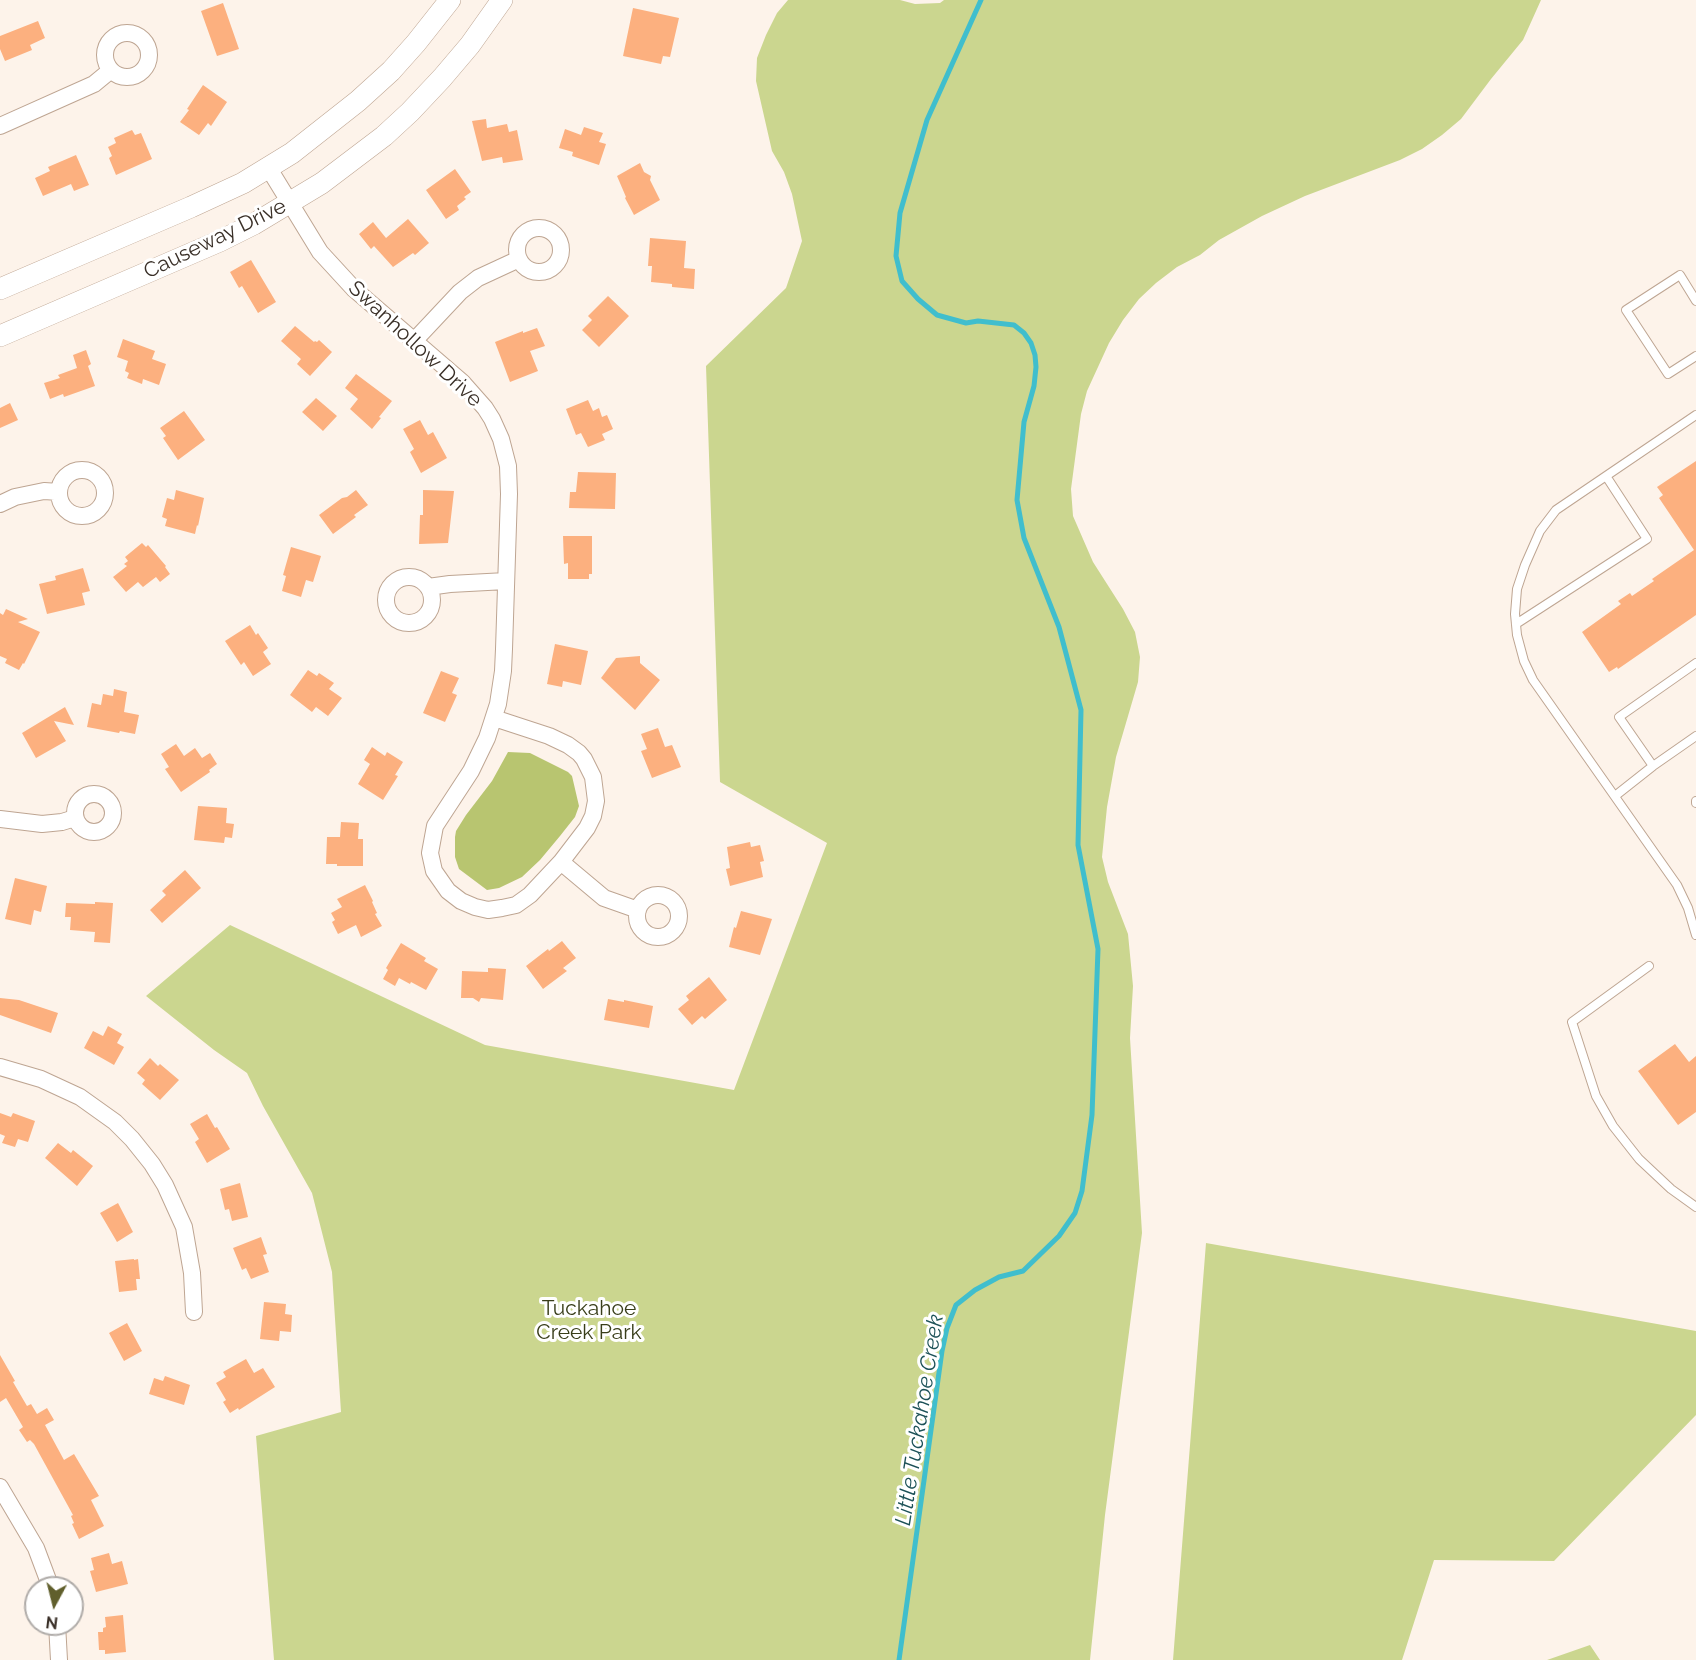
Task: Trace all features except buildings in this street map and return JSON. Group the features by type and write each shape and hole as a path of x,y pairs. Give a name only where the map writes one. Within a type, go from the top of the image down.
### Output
{"street":[{"name":"Causeway Drive","path":"0,289 191,207 243,183 268,167 312,138 391,71 450,0"},
{"name":"Causeway Drive","path":"0,336 220,241 290,203 341,170 410,112 470,45 502,0"},
{"path":"0,126 94,84 111,70"},
{"name":"Swanhollow Drive","path":"268,167 320,252 354,289 462,382 485,408 501,439 508,466 509,494 503,670 498,704 487,738 471,771 435,826 430,853 434,871 448,891 461,901 475,907 495,909 516,904 530,895 561,862 587,828 593,816 596,801 593,777 584,759 568,745 549,736 494,718"},
{"path":"414,341 460,292 478,278 519,259"},
{"path":"0,504 15,497 44,491 59,492"},
{"path":"428,587 506,581"},
{"path":"0,819 42,824 75,818"},
{"path":"561,862 604,897 638,910"},
{"path":"0,1067 41,1079 80,1097 115,1122 152,1164 165,1185 184,1227 192,1273 194,1312"},
{"path":"0,1487 36,1548 46,1576"},
{"path":"58,1636 58,1660"}],"lane":[{"path":"1696,301 1680,275 1626,310 1668,374 1696,356"},
{"path":"1696,415 1556,510 1540,531 1525,565 1517,590 1516,624 1524,661 1533,680 1692,905 1696,935"},
{"path":"1516,624 1647,539 1606,476"},
{"path":"1653,766 1619,717 1696,663"},
{"path":"1615,796 1696,736"},
{"path":"1649,966 1572,1022 1596,1096 1613,1126 1639,1160 1671,1189 1696,1207"}],"green space":[{"name":"Tuckahoe Creek Park","path":"788,0 900,0 915,4 940,3 944,0 1541,0 1523,40 1461,119 1422,149 1400,160 1305,196 1262,216 1177,267 1139,299 1123,320 1109,343 1087,391 1081,414 1071,489 1073,516 1093,562 1135,632 1140,657 1138,682 1116,757 1107,807 1102,857 1108,882 1128,934 1133,986 1130,1038 1142,1233 1105,1515 1090,1660 274,1660 256,1436 341,1412 332,1272 312,1193 247,1073 146,996 230,925 485,1045 734,1090 827,843 720,782 706,366 786,288 802,241 792,194 784,172 772,151 756,81 757,58 766,35 777,13"},
{"path":"508,752 530,753 568,772 572,776 579,806 575,817 560,836 522,877 499,888 487,890 459,869 455,857 455,837 456,831 492,781"},
{"path":"1206,1243 1696,1331 1696,1415 1554,1561 1434,1560 1402,1660 1173,1660"},
{"path":"1590,1645 1600,1660 1547,1660"}],"waterway":[{"name":"Little Tuckahoe Creek","path":"899,1660 947,1328 956,1305 975,1290 999,1277 1023,1271 1059,1236 1075,1213 1082,1191 1092,1115 1098,949 1078,845 1081,710 1059,627 1024,538 1017,500 1024,422 1034,386 1035,355 1031,343 1014,325 978,321 966,323 937,315 902,281 896,256 900,213 927,120 981,0"}]}
